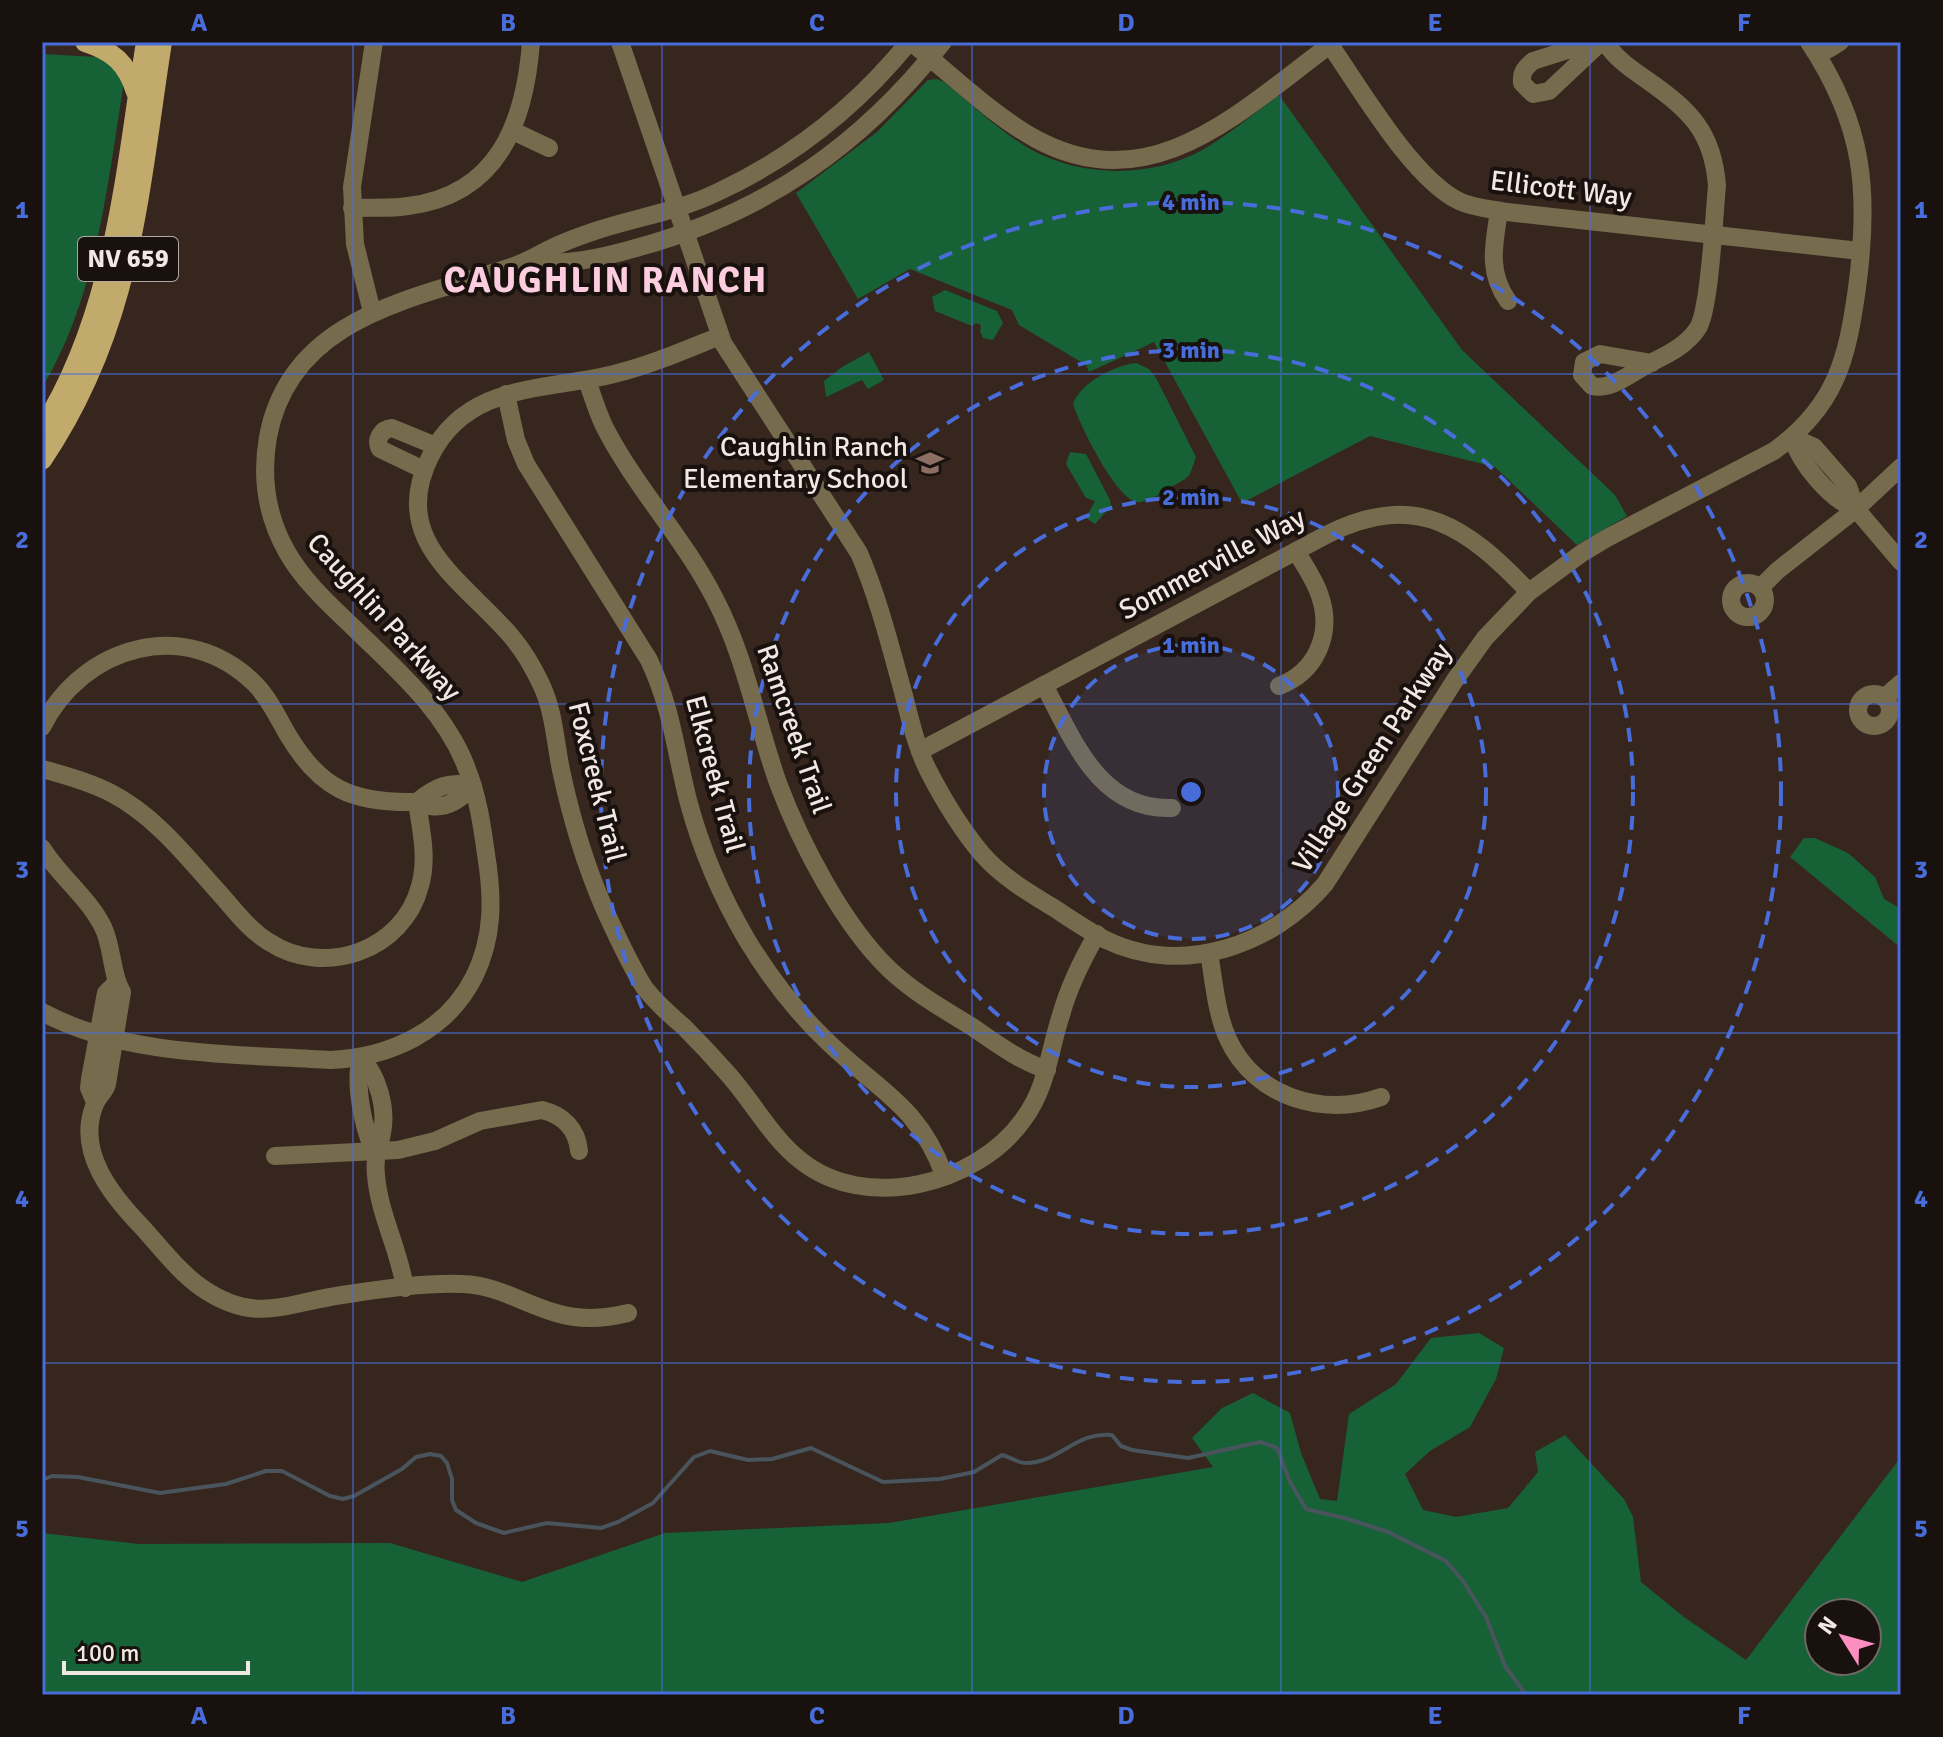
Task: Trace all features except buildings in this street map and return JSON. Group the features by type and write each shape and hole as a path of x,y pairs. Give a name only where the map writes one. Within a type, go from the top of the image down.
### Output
{"main road":[{"path":"87,42 118,57 131,74 137,95"},
{"name":"NV 659","path":"42,429 70,378 100,299 118,217 146,42"},
{"name":"NV 659","path":"42,460 58,437 92,370 119,295 136,219 162,42"}],"street":[{"path":"78,42 87,42"},
{"path":"372,312 355,244 352,208 353,168 374,42"},
{"path":"352,208 408,206 443,197 489,165 502,151 513,131 524,90 531,42"},
{"name":"Village Green Parkway","path":"620,42 720,336 859,553 873,590 920,751 946,803 983,855 1017,885 1119,945 1165,954 1209,953 1234,947 1274,929 1310,901 1325,884 1463,669 1485,638 1529,592 1594,545 1761,459 1792,437 1821,405 1840,371 1852,326 1864,201 1858,156 1840,97 1814,45"},
{"path":"910,42 1034,138 1058,150 1085,157 1122,159 1160,154 1203,136 1332,43"},
{"name":"Caughlin Parkway","path":"42,1012 107,1039 154,1047 316,1059 361,1058 398,1047 430,1029 457,1004 477,971 489,933 492,896 473,786 455,743 429,705 317,592 297,568 278,534 266,494 267,441 271,422 286,388 319,346 349,323 372,312 528,262 556,246 599,230 676,209 716,193 796,149 864,92 910,42"},
{"name":"Caughlin Parkway","path":"528,262 571,263 627,251 685,233 752,205 821,163 872,121 943,42"},
{"path":"1593,42 1533,61 1525,67 1521,75 1522,83 1533,94 1549,91 1603,42 1629,68 1687,110 1710,146 1715,166 1717,186 1703,319 1680,346 1652,363"},
{"path":"1814,45 1829,49 1840,42"},
{"name":"Ellicott Way","path":"1332,43 1415,165 1428,180 1461,202 1499,211 1860,251"},
{"path":"513,131 549,148"},
{"path":"1499,211 1492,268 1508,301"},
{"name":"Foxcreek Trail","path":"720,336 656,362 587,380 490,399 462,416 436,446 424,470 418,496 418,512 426,541 450,575 514,639 543,688 553,720 566,793 587,864 608,915 645,987 731,1078 786,1147 812,1169 842,1183 875,1189 906,1186 944,1175 983,1158 1009,1137 1034,1102 1047,1070 1067,994 1097,934"},
{"name":"Ramcreek Trail","path":"587,380 607,432 704,580 723,615 741,655 791,816 815,864 848,917 888,967 918,992 1021,1059 1047,1070"},
{"name":"Elkcreek Trail","path":"506,394 516,440 526,464 657,676 669,710 687,796 699,836 735,920 770,974 815,1029 912,1116 932,1144 944,1175"},
{"path":"424,470 380,449 378,440 381,434 392,428 436,446"},
{"path":"1792,437 1814,447 1848,486 1856,509 1901,562"},
{"path":"1760,588 1785,564 1856,509 1901,467"},
{"name":"Sommerville Way","path":"920,751 1348,523 1365,518 1406,514 1451,526 1469,536 1529,592"},
{"path":"1279,686 1294,680 1310,665 1322,640 1324,626 1321,598 1296,551"},
{"path":"42,727 63,693 92,667 111,657 151,647 188,649 210,654 255,684 301,755 328,782 363,799 382,803 417,802 432,806 458,800 473,786"},
{"path":"1884,698 1901,683"},
{"path":"1044,685 1093,773 1136,803 1157,809 1172,808"},
{"path":"42,769 97,787 138,810 186,856 252,930 283,950 319,958 355,954 372,947 390,934 414,902 420,887 424,856 417,802"},
{"path":"42,848 98,917 110,943 116,983 122,992 123,998 89,1088 95,1102 90,1135 93,1150 108,1189 184,1272 204,1289 240,1305 278,1309 335,1296 463,1283 499,1290 557,1314 573,1317 611,1317 628,1313"},
{"path":"1209,953 1227,1036 1237,1057 1257,1078 1282,1094 1316,1104 1360,1104 1381,1097"},
{"path":"361,1058 357,1072 365,1131 375,1153 378,1190 399,1255 405,1288"},
{"path":"275,1156 398,1150 435,1141 493,1117 542,1110 559,1116 568,1124 578,1142 579,1151"}],"green space":[{"path":"42,54 97,57 110,61 124,82 105,200 88,278 61,353 42,388"},
{"path":"937,79 1032,150 1073,166 1096,170 1141,169 1184,159 1224,136 1279,95 1462,350 1615,495 1627,516 1577,545 1495,467 1370,436 1242,503 1154,342 1089,372 1086,365 1019,325 1012,310 910,269 858,299 796,193 877,132 928,80"},
{"path":"945,290 997,311 1003,323 993,340 983,338 981,325 976,323 972,326 935,311 932,297"},
{"path":"869,352 884,380 868,389 862,380 826,397 824,381"},
{"path":"1136,363 1149,369 1156,378 1196,457 1185,479 1141,502 1132,500 1111,478 1091,445 1073,404 1083,389 1099,376"},
{"path":"1070,452 1086,454 1110,500 1111,506 1095,524 1086,518 1095,501 1086,498 1066,464"},
{"path":"1804,838 1815,838 1848,853 1875,877 1884,899 1901,909 1901,948 1790,857"},
{"path":"1479,1333 1504,1348 1496,1379 1470,1427 1430,1451 1405,1474 1423,1510 1456,1517 1508,1508 1538,1472 1535,1452 1565,1435 1624,1499 1633,1517 1641,1582 1684,1617 1746,1660 1901,1457 1901,1695 42,1695 42,1533 139,1544 390,1543 522,1582 665,1533 889,1523 1213,1467 1192,1438 1222,1408 1253,1393 1290,1413 1301,1453 1320,1499 1337,1501 1349,1414 1396,1384 1431,1338"}],"waterway":[{"path":"42,1480 52,1476 78,1477 160,1493 226,1484 266,1471 282,1471 330,1496 343,1499 402,1469 416,1457 430,1454 441,1456 447,1463 456,1510 476,1523 504,1533 547,1523 601,1528 618,1522 653,1503 694,1457 710,1451 748,1460 772,1459 811,1448 883,1482 940,1479 974,1472 1002,1455 1023,1463 1038,1462 1099,1435 1112,1435 1121,1446 1132,1450 1188,1458 1260,1442 1277,1448 1290,1482 1306,1509 1388,1532 1446,1561 1486,1617 1505,1666 1526,1695"}],"place":[{"name":"Caughlin Ranch Elementary School","path":"930,463"}],"district":[{"name":"CAUGHLIN RANCH","path":"606,280"}]}
